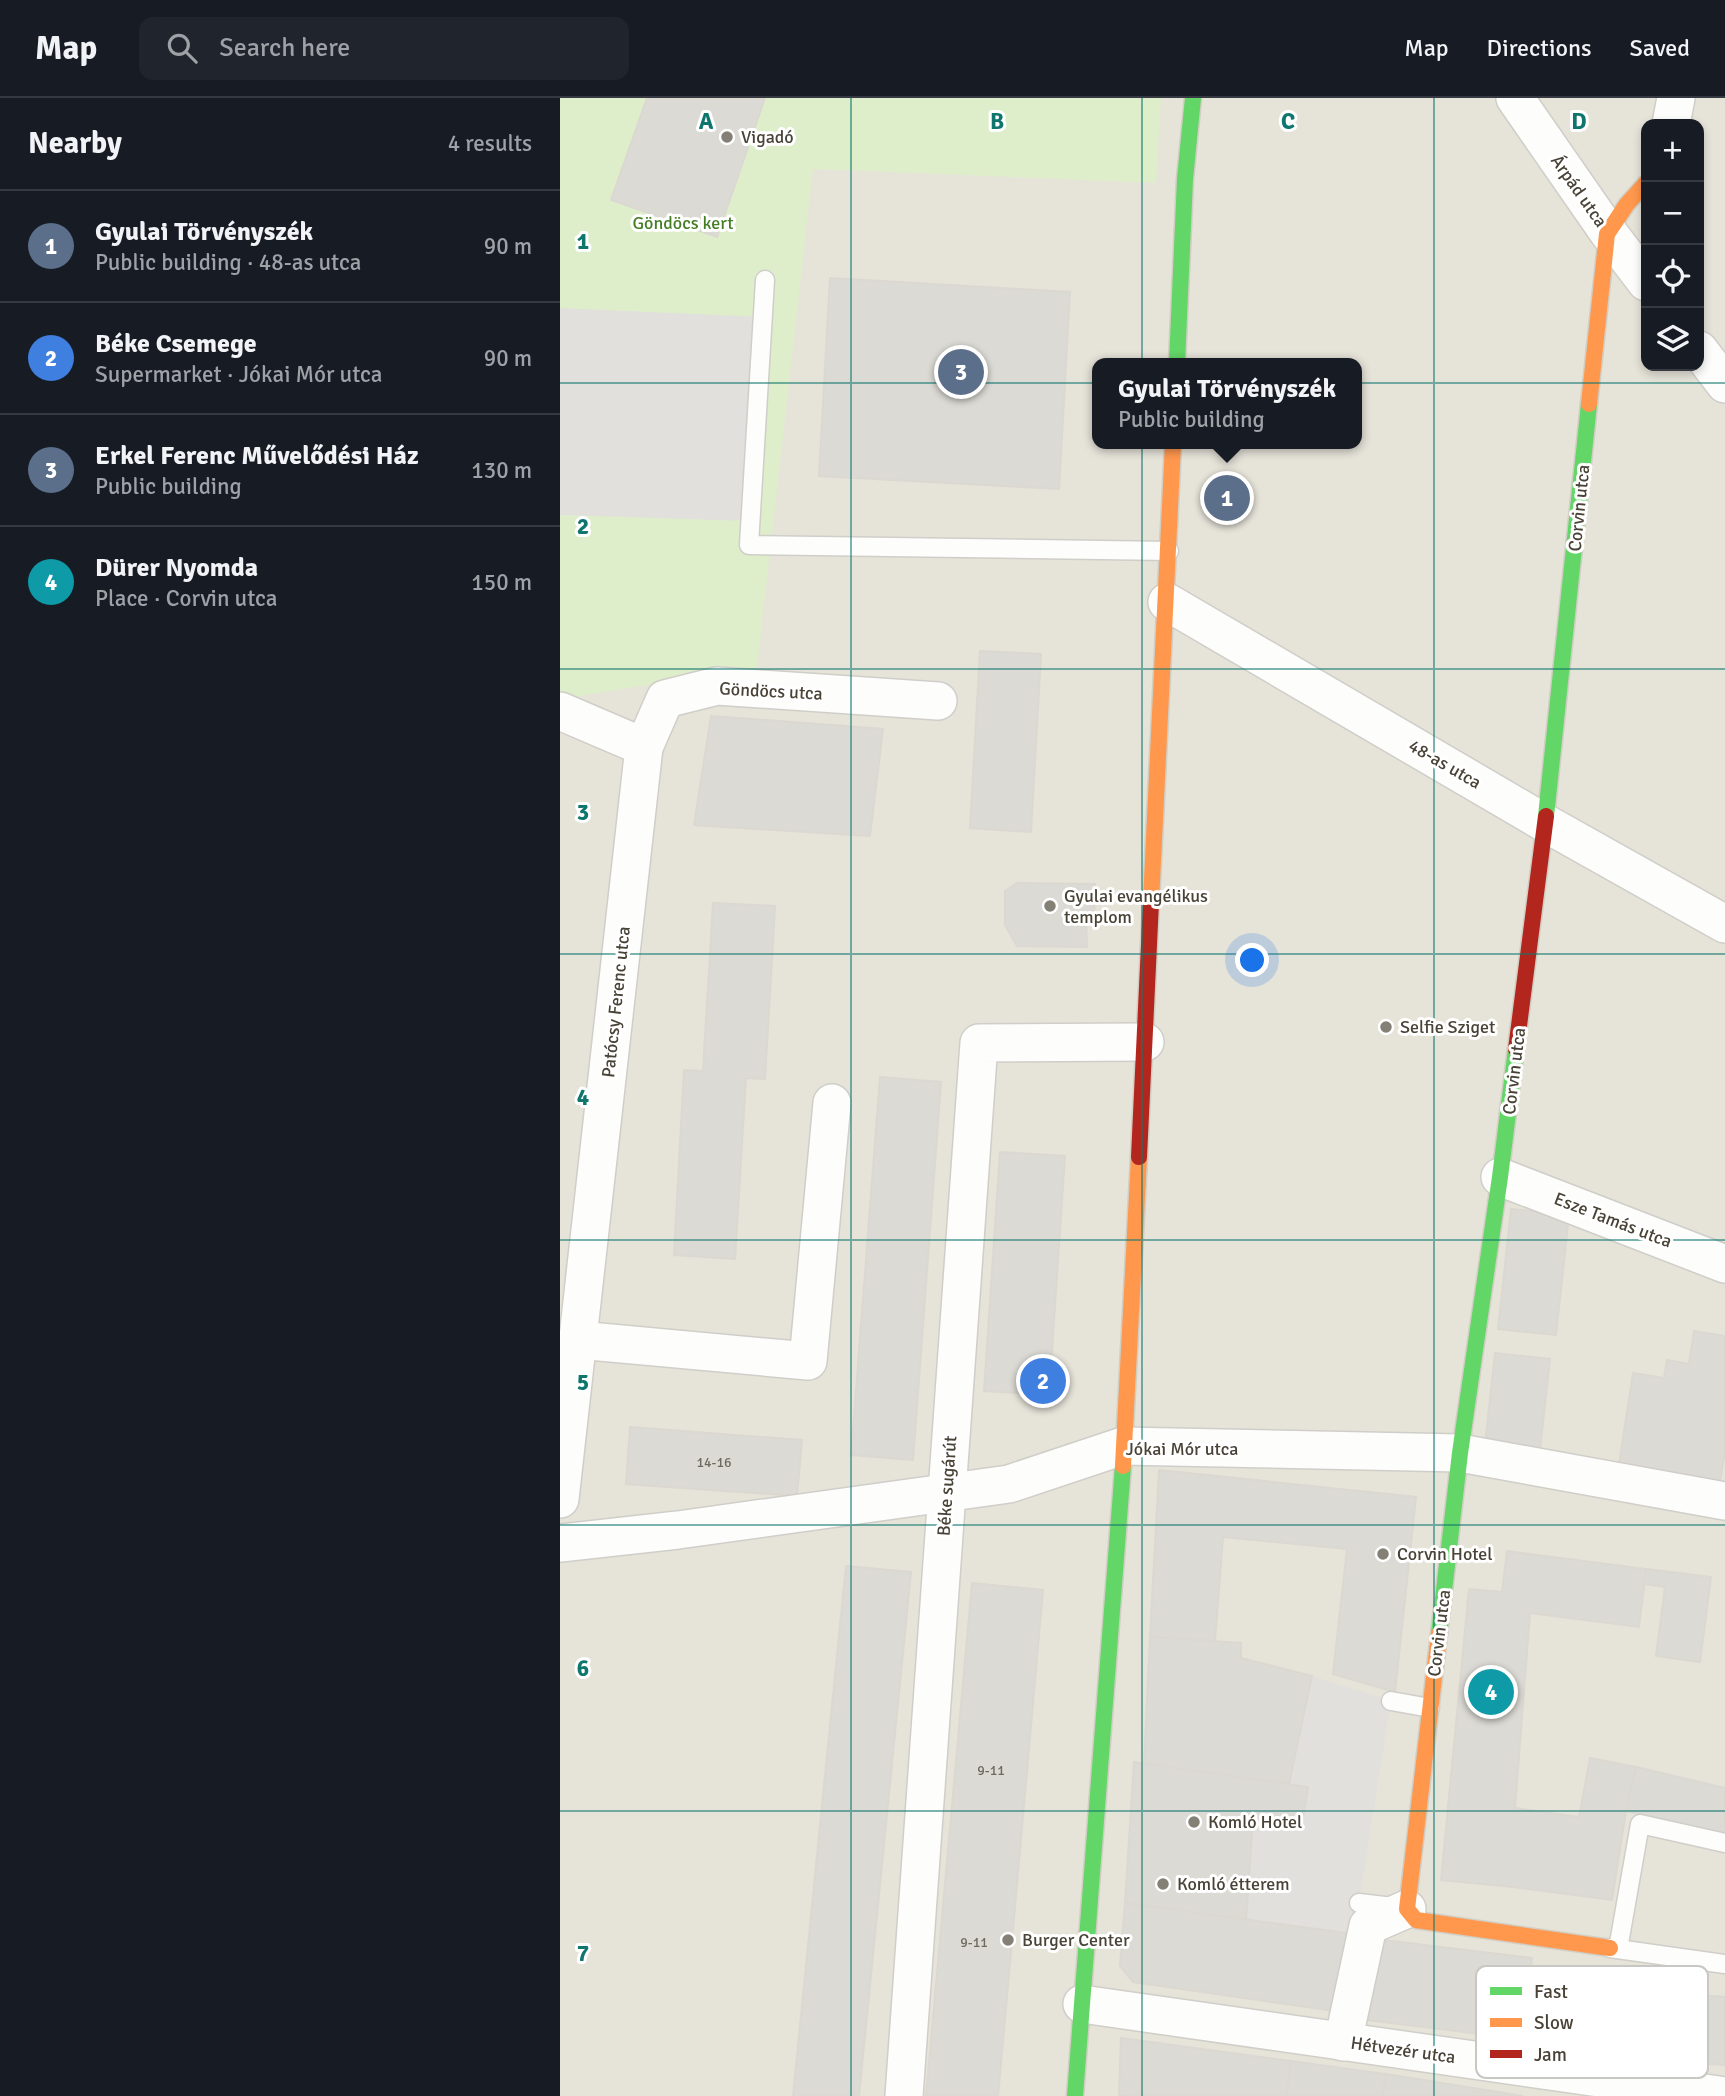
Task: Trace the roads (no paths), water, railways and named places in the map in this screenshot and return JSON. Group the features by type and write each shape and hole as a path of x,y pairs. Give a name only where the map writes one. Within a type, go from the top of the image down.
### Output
{"street":[{"path":"1177,358 1185,179 1193,98"},
{"name":"Árpád utca","path":"1515,98 1641,275"},
{"path":"1672,119 1676,98"},
{"path":"1608,232 1641,189"},
{"name":"Corvin utca","path":"1407,1909 1460,1453 1500,1177 1545,823 1608,232"},
{"path":"1704,357 1725,384"},
{"path":"1075,2096 1127,1406 1174,449"},
{"name":"48-as utca","path":"1167,602 1545,823 1725,924"},
{"name":"Göndöcs utca","path":"644,747 665,699 717,686 938,701"},
{"path":"560,711 644,747"},
{"name":"Patócsy Ferenc utca","path":"560,1499 644,747"},
{"name":"Béke sugárút","path":"904,2096 979,1043 1145,1042"},
{"path":"578,1340 808,1361 832,1103"},
{"name":"Esze Tamás utca","path":"1500,1177 1725,1264"},
{"name":"Jókai Mór utca","path":"560,1544 1009,1484 1123,1446 1460,1453 1725,1501"},
{"path":"1343,2042 1368,1926 1407,1909 1416,1920 1614,1949"},
{"name":"Hétvezér utca","path":"1082,2004 1343,2042 1476,2067"},
{"name":"Hétvezér utca","path":"1537,2078 1569,2084 1725,2096"}],"lane":[{"path":"765,279 749,545 1169,551"},
{"path":"1391,1700 1430,1708"},
{"path":"1725,1843 1640,1824 1614,1949 1725,1964"},
{"path":"1359,1903 1407,1909"}],"place":[{"name":"Vigadó","path":"727,137"},
{"name":"Erkel Ferenc Művelődési Ház","path":"961,372"},
{"name":"Gyulai Törvényszék","path":"1227,498"},
{"name":"Gyulai evangélikus templom","path":"1050,906"},
{"name":"Selfie Sziget","path":"1386,1027"},
{"name":"Béke Csemege","path":"1043,1381"},
{"name":"Corvin Hotel","path":"1383,1554"},
{"name":"Dürer Nyomda","path":"1491,1692"},
{"name":"Komló Hotel","path":"1194,1822"},
{"name":"Komló étterem","path":"1163,1884"},
{"name":"Burger Center","path":"1008,1940"}],"park label":[{"name":"Göndöcs kert","path":"683,223"}]}
